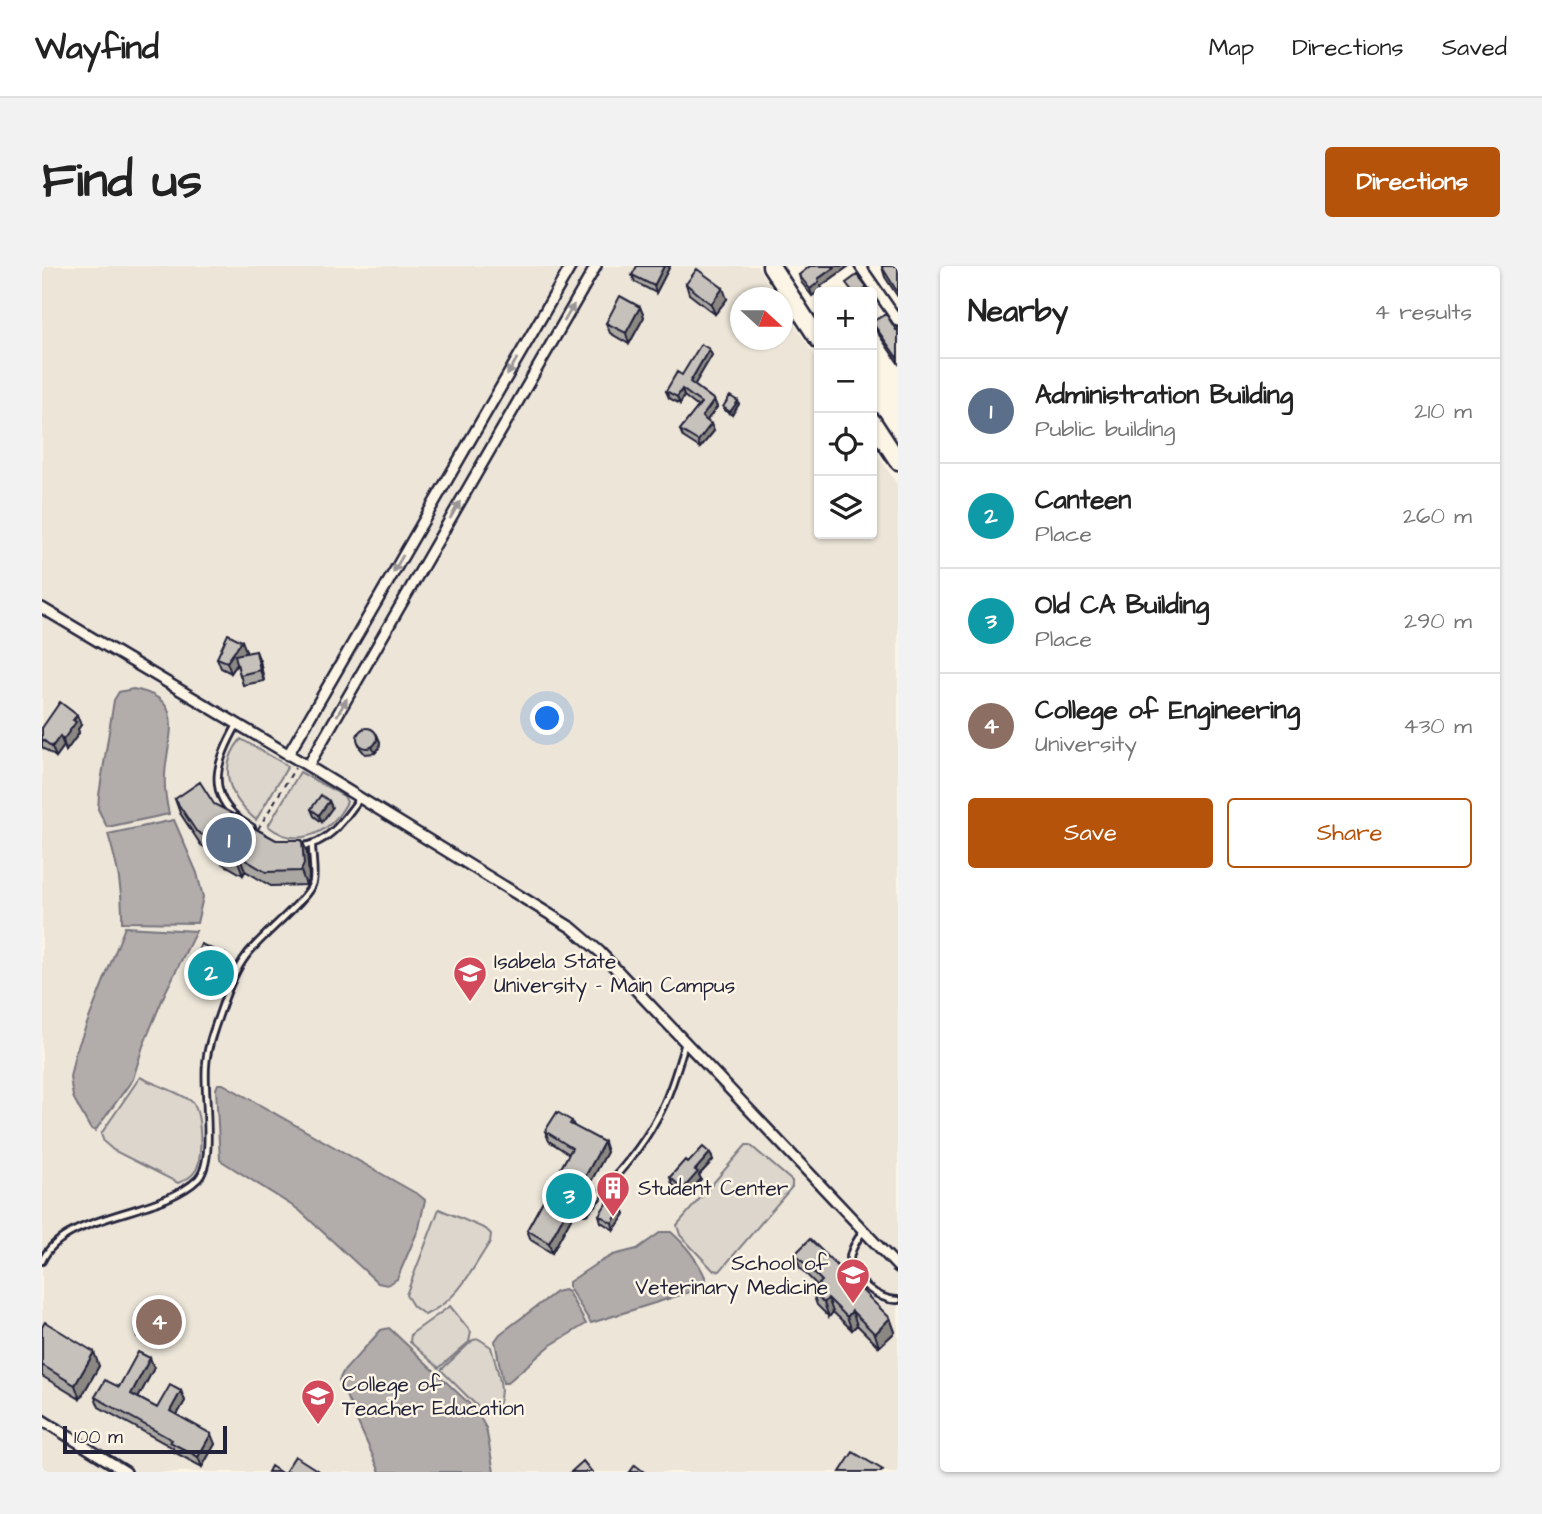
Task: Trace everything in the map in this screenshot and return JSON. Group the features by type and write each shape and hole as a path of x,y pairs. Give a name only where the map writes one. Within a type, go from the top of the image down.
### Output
{"highway":[{"path":"771,266 814,332"},
{"path":"877,429 898,461"}],"street":[{"path":"288,755 571,266"},
{"path":"303,764 596,266"},
{"path":"860,266 898,321"},
{"path":"42,608 572,928 600,952 898,1267"},
{"path":"42,1420 126,1472"}],"lane":[{"path":"237,725 222,756 216,783 226,808 257,830"},
{"path":"298,846 312,845 333,831 360,798"},
{"path":"42,1261 52,1244 61,1238 104,1219 174,1197 204,1171 207,1149 206,1062 210,1041 229,985 245,957 264,934 304,896 312,884 312,845"},
{"path":"585,1211 627,1163 656,1121 685,1042"},
{"path":"863,1230 849,1259 852,1268 872,1292 890,1300 898,1300"}],"path":[{"path":"257,830 303,764"}],"shaded area":[{"name":"Isabela State University - Main Campus","path":"42,266 757,266 771,287 730,287 730,350 793,350 793,322 814,355 814,539 877,539 877,453 898,486 898,1472 42,1472"},
{"path":"133,689 151,694 162,701 168,710 171,733 165,785 169,814 107,827 98,809 114,700 119,692"},
{"path":"241,739 288,766 256,820 239,802 229,782 229,761"},
{"path":"300,772 344,796 347,802 323,830 313,835 291,837 268,826"},
{"path":"174,820 197,873 203,897 197,923 122,922 119,877 108,834"},
{"path":"125,927 196,931 165,993 143,1046 133,1079 95,1131 90,1128 73,1097 70,1077 75,1054"},
{"path":"140,1077 185,1097 195,1106 200,1134 200,1155 196,1170 178,1183 113,1150 104,1142 101,1134"},
{"path":"218,1084 223,1084 425,1200 419,1228 397,1279 387,1285 378,1283 299,1210 220,1160 216,1089"},
{"path":"746,1145 750,1145 792,1181 792,1187 720,1271 713,1270 680,1235 677,1225"},
{"path":"439,1209 486,1229 491,1234 490,1242 455,1293 425,1315 413,1306 406,1295"},
{"path":"661,1232 671,1232 691,1254 706,1279 703,1285 696,1290 591,1323 569,1288 569,1282 613,1255 637,1249"},
{"path":"556,1292 568,1292 586,1324 551,1345 507,1383 503,1383 495,1341 500,1334"},
{"path":"450,1306 471,1332 469,1342 439,1368 410,1342 411,1334"},
{"path":"389,1328 476,1410 486,1428 494,1472 380,1472 339,1380 381,1330"},
{"path":"479,1339 491,1347 500,1382 500,1400 490,1415 485,1414 441,1370 473,1340"}],"building":[{"path":"637,266 664,266 654,286 632,275"},
{"path":"810,266 836,266 818,279 819,282 810,289 799,275"},
{"path":"898,266 898,293 882,267"},
{"path":"697,269 723,288 711,304 686,284"},
{"path":"857,275 866,287 849,287 846,283"},
{"path":"620,296 640,307 626,333 606,323"},
{"path":"886,314 896,330 898,329 898,359 877,329 877,319"},
{"path":"701,344 709,349 690,382 714,400 702,417 711,424 698,441 680,430 701,403 682,389 677,397 666,391 677,372 682,375"},
{"path":"730,396 738,401 730,412 723,407"},
{"path":"228,634 242,641 227,662 217,658"},
{"path":"256,651 260,670 240,675 235,655"},
{"path":"60,702 77,715 73,720 76,722 63,740 60,736 52,747 42,739 42,728"},
{"path":"367,728 374,731 377,738 374,745 367,748 360,745 357,738 360,731"},
{"path":"200,782 214,804 235,815 236,813 255,825 254,828 276,840 302,840 304,864 301,871 266,872 240,857 238,861 217,849 219,845 196,831 175,799"},
{"path":"321,795 329,801 319,815 311,809"},
{"path":"201,944 225,955 213,981 190,970"},
{"path":"557,1112 572,1121 570,1124 604,1142 549,1243 527,1230 572,1148 545,1131"},
{"path":"703,1147 710,1153 683,1189 670,1177 685,1160 688,1163"},
{"path":"609,1199 622,1207 612,1223 599,1215"},
{"path":"810,1239 890,1318 875,1334 852,1311 847,1317 828,1298 824,1303 812,1291 822,1281 795,1254"},
{"path":"139,1318 151,1322 146,1334 135,1330"},
{"path":"45,1322 94,1352 75,1385 42,1365 42,1327"},
{"path":"138,1352 150,1358 131,1394 157,1408 170,1385 181,1391 170,1411 211,1434 198,1457 95,1397 105,1380 119,1387"},
{"path":"853,1452 883,1470 840,1472"},
{"path":"295,1456 320,1472 285,1472"},
{"path":"583,1461 592,1472 571,1472"},
{"path":"635,1465 644,1472 630,1472"},
{"path":"271,1466 280,1472 268,1472"}],"place":[{"name":"Administration Building","path":"229,840"},
{"name":"Canteen","path":"211,973"},
{"name":"Isabela State University - Main Campus","path":"470,1003"},
{"name":"Old CA Building","path":"569,1196"},
{"name":"Student Center","path":"613,1218"},
{"name":"School of Veterinary Medicine","path":"853,1305"},
{"name":"College of Engineering","path":"159,1322"},
{"name":"College of Teacher Education","path":"318,1426"}]}
